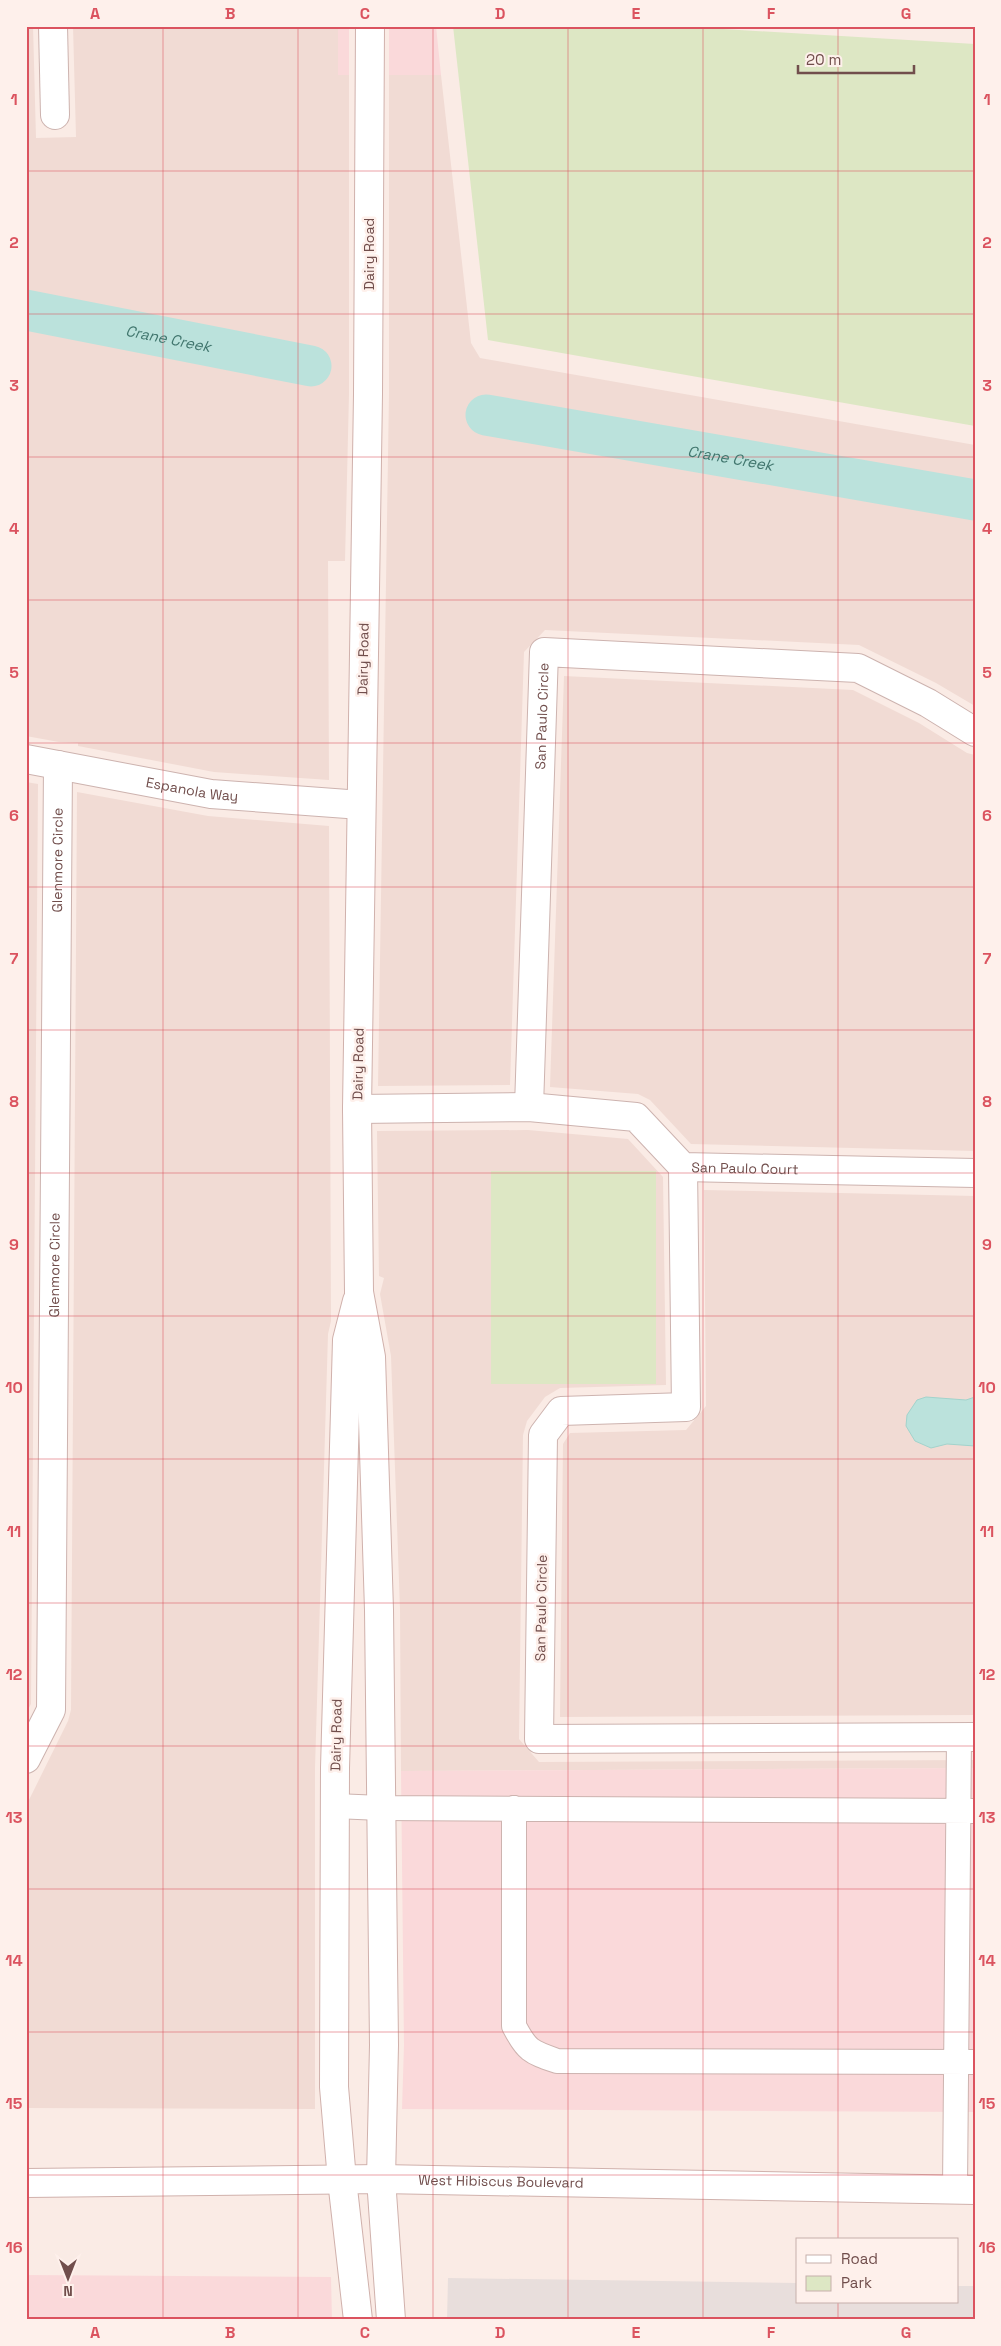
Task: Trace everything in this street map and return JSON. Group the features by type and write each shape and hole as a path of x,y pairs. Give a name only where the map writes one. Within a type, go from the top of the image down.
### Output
{"street":[{"path":"53,26 55,115"},
{"name":"Dairy Road","path":"370,26 368,394 360,805 357,1109 359,1292 371,1357 380,1610 384,2045 381,2179 392,2320"},
{"name":"San Paulo Circle","path":"529,1108 544,652 858,668 928,703 975,732"},
{"name":"Espanola Way","path":"26,759 212,794 360,805"},
{"name":"Glenmore Circle","path":"26,1759 51,1710 58,765"},
{"name":"San Paulo Court","path":"357,1109 529,1108 636,1116 684,1167 975,1173"},
{"name":"San Paulo Circle","path":"684,1167 686,1407 561,1411 543,1435 539,1739 967,1737"},
{"name":"Dairy Road","path":"358,2320 342,2180 334,2086 335,1806 347,1340 359,1292"},
{"name":"West Hibiscus Boulevard","path":"26,2183 381,2179 965,2190"}],"lane":[{"path":"965,2190 967,1737"},
{"path":"335,1806 381,1808 967,1810"},
{"path":"514,1808 514,2026 525,2046 537,2054 557,2061 965,2062"}],"shaded area":[{"path":"26,26 33,26 36,138 76,137 73,26 338,26 338,75 349,75 349,394 345,561 328,561 329,780 214,772 78,746 78,743 59,742 26,736"},
{"path":"338,26 349,26 349,75 338,75"},
{"path":"389,26 436,26 441,75 389,75"},
{"path":"389,75 441,75 471,343 480,358 975,445 975,706 936,683 859,645 545,630 524,652 510,1085 378,1086 389,394"},
{"path":"564,676 853,690 919,723 967,753 975,755 975,1151 691,1144 650,1100 638,1094 550,1087"},
{"path":"26,782 38,784 31,1704 26,1713"},
{"path":"77,792 208,816 329,826 331,1321 328,1334 315,1768 315,2109 26,2108 26,1806 68,1721 71,1710"},
{"path":"528,1130 628,1139 663,1177 666,1385 560,1388 545,1397 527,1421 523,1435 519,1739 539,1762 975,1760 975,1768 401,1771 400,1609 391,1356 380,1294 384,1278 379,1276 377,1131"},
{"path":"704,1190 975,1196 975,1715 560,1717 563,1444 570,1433 686,1430 706,1406"},
{"path":"975,1768 975,2112 402,2109 404,2045 401,1771"},
{"path":"26,2275 331,2277 332,2320 26,2320"},
{"path":"448,2278 796,2283 796,2304 958,2304 958,2286 975,2286 975,2320 447,2320"}],"green space":[{"path":"453,26 673,26 975,44 975,426 488,340"},
{"path":"491,1171 656,1171 656,1384 491,1384"}],"water":[{"path":"926,1397 966,1400 975,1397 975,1446 947,1444 931,1448 915,1441 906,1426 907,1415 917,1400"}],"waterway":[{"name":"Crane Creek","path":"26,310 311,366"},
{"name":"Crane Creek","path":"486,415 975,500"}]}
